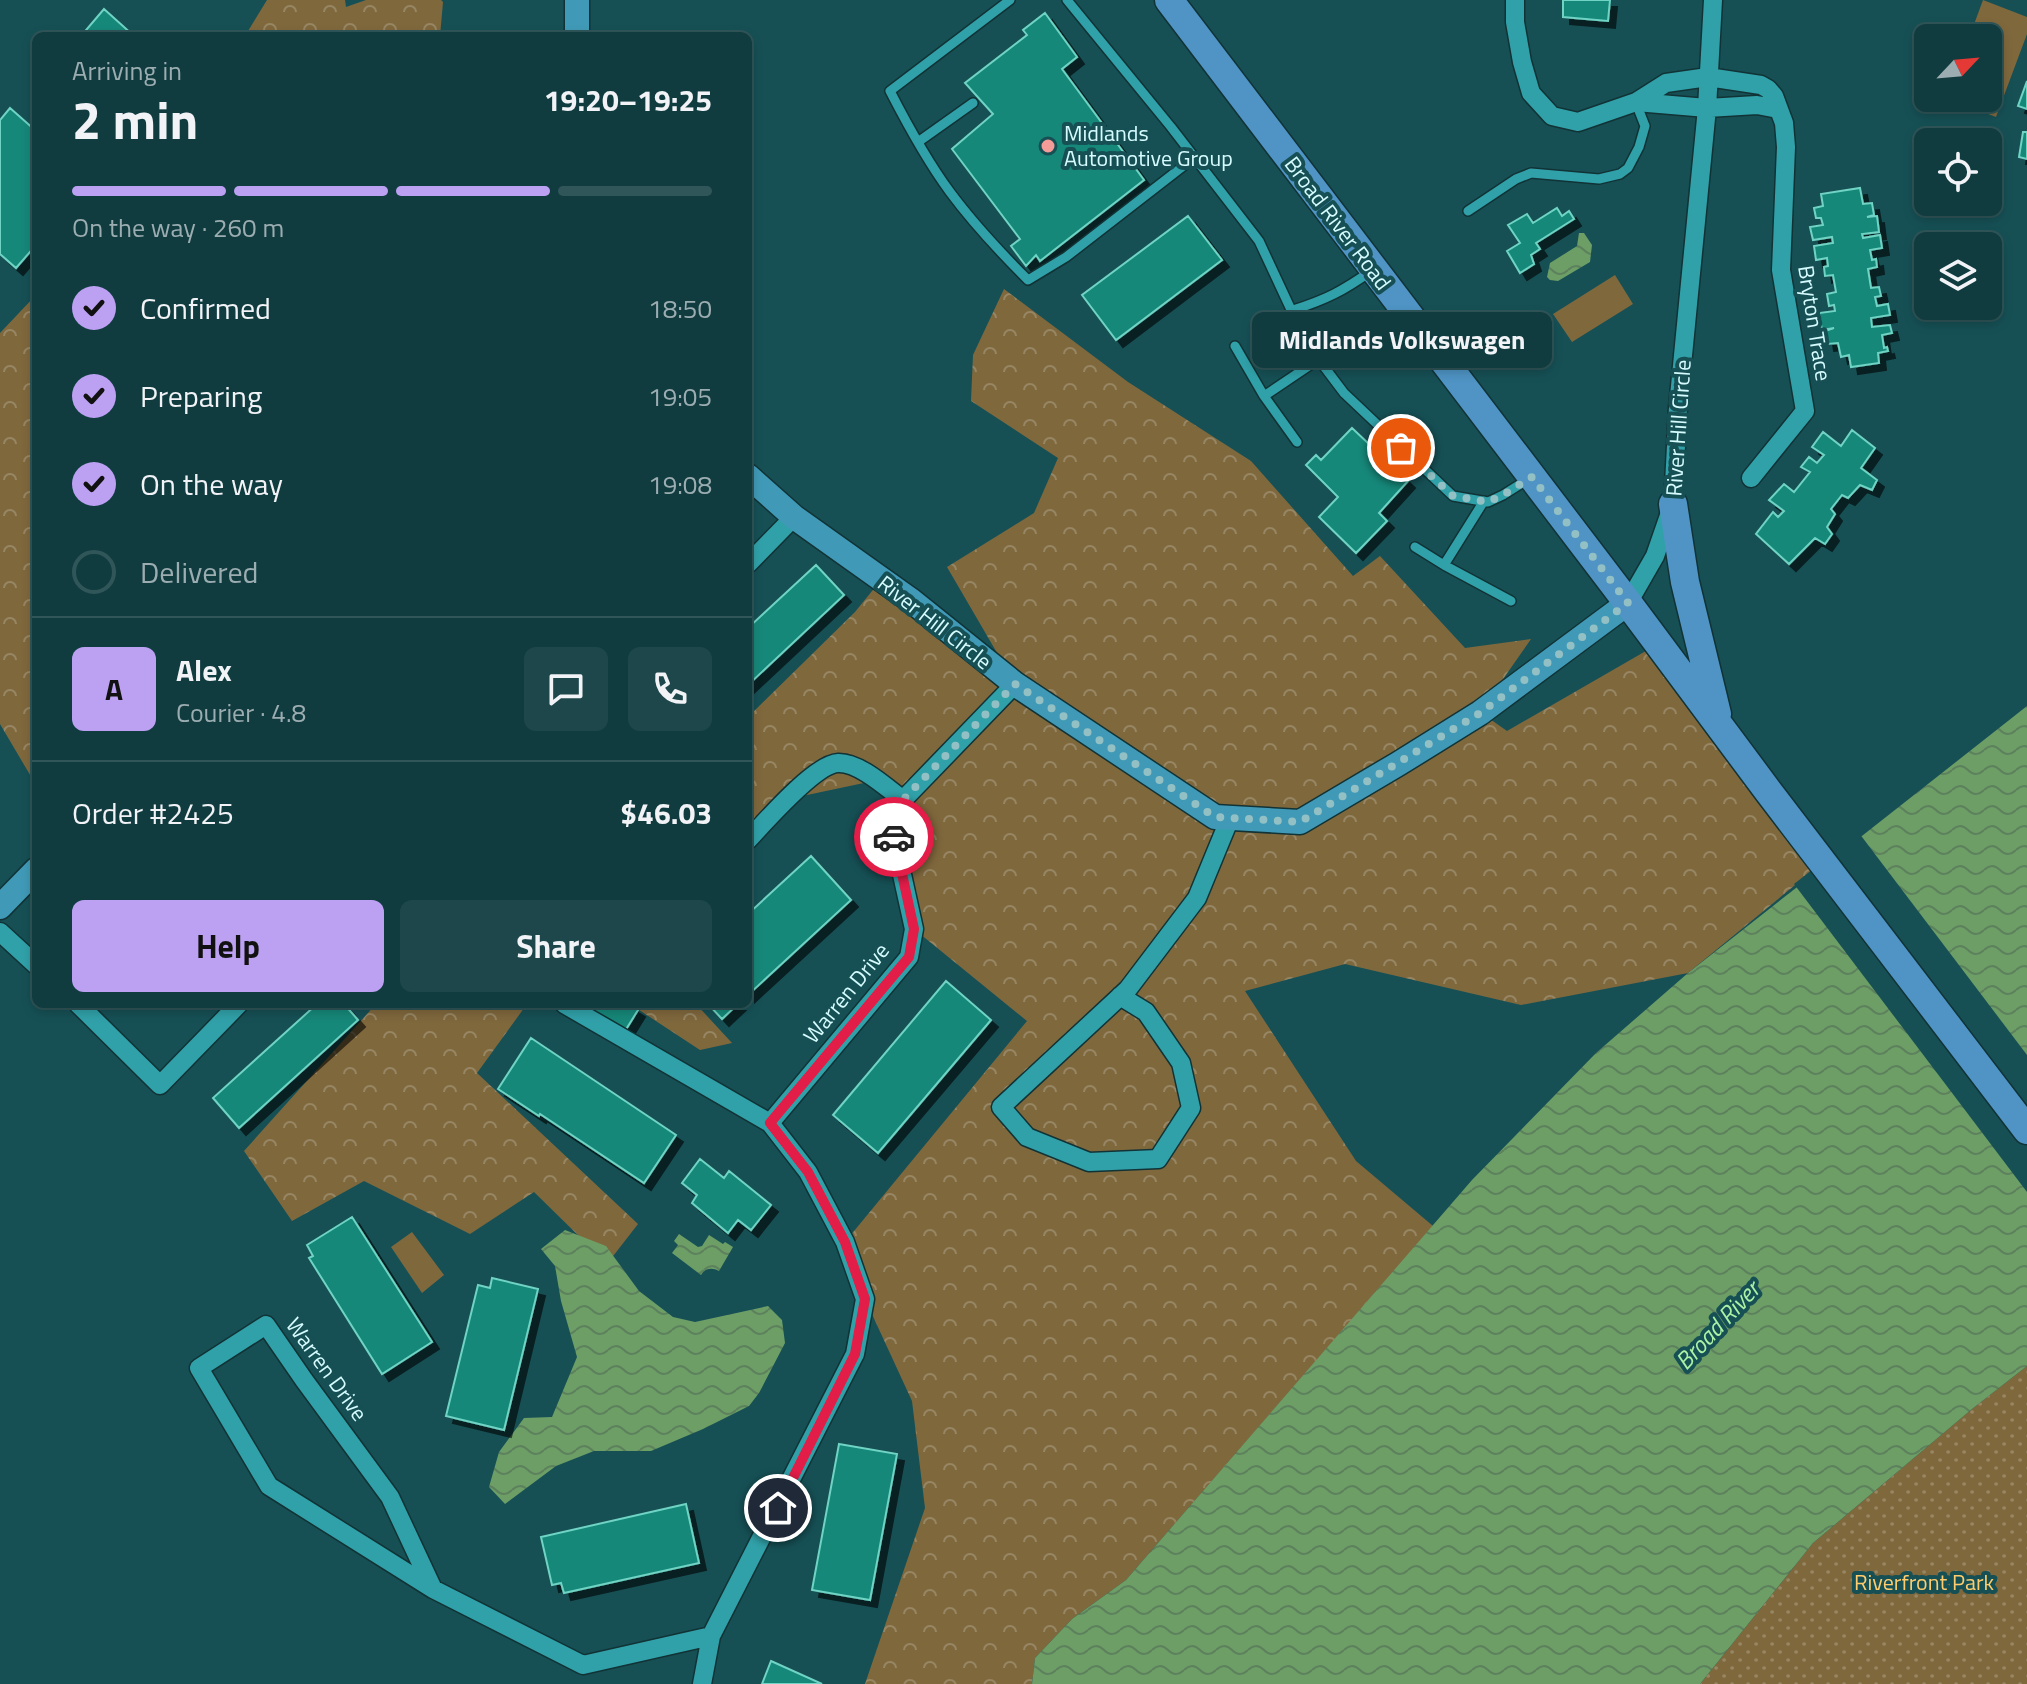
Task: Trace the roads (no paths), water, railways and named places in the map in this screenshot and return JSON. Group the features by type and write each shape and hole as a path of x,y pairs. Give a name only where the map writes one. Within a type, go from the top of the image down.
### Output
{"main road":[{"name":"Broad River Road","path":"1169,0 2027,1130"},
{"path":"1673,504 1685,582 1720,726"}],"street":[{"path":"577,0 577,32"},
{"path":"1515,0 1515,22 1531,93 1552,116 1578,122 1636,102 1666,83 1708,77 1761,85 1774,96 1778,109 1757,105 1707,108 1636,102"},
{"name":"River Hill Circle","path":"752,480 794,517 912,601 1015,684 1215,817 1300,822 1480,713 1628,603 1655,556 1673,504 1678,407 1707,108 1713,0"},
{"name":"Bryton Trace","path":"1751,478 1805,411 1781,270 1786,147 1784,123 1778,109"},
{"path":"752,560 794,517"},
{"path":"752,836 809,777 837,762 855,766 903,800 1015,684"},
{"name":"Warren Drive","path":"770,1123 909,957 914,929 892,829 903,800"},
{"path":"1120,996 1146,1012 1181,1063 1191,1108 1158,1159 1089,1162 1027,1137 1001,1107 1120,996 1128,989 1197,898 1230,818"},
{"path":"0,907 32,874"},
{"path":"0,932 32,961"},
{"path":"89,1008 160,1085 235,1008"},
{"path":"571,1008 770,1123 808,1172 845,1242 865,1299 855,1354 711,1636 702,1684"},
{"name":"Warren Drive","path":"433,1589 390,1497 266,1325 199,1368 269,1486 433,1589 584,1675 711,1636"}],"lane":[{"path":"1010,0 890,91 950,192 998,250 1028,280 1066,257 1195,157"},
{"path":"1067,0 1259,241 1307,344 1344,393 1453,496 1488,502 1532,477"},
{"path":"1468,211 1516,179 1531,173 1599,179 1620,174 1628,168 1639,147 1645,126 1636,102"},
{"path":"918,142 973,103"},
{"path":"1293,310 1327,299 1373,269"},
{"path":"1235,346 1264,396 1297,442"},
{"path":"1264,396 1319,359"},
{"path":"1444,565 1484,501"},
{"path":"1415,547 1511,601"}],"water":[{"path":"1579,233 1584,233 1592,245 1590,262 1558,281 1550,280 1547,277 1550,263 1577,246"},
{"name":"Broad River","path":"2027,706 2027,1366 1813,1543 1700,1684 1032,1684 1035,1658 1072,1619 1126,1580 1472,1180 1596,1053 1688,973"},
{"path":"565,1230 606,1246 639,1291 673,1317 695,1322 768,1306 782,1320 785,1343 749,1406 651,1451 594,1451 556,1466 505,1504 489,1487 499,1452 524,1418 552,1417 577,1357 555,1266 541,1249"},
{"path":"679,1234 698,1247 709,1235 733,1247 719,1271 709,1269 701,1275 672,1253 678,1245 674,1241"}],"place":[{"name":"Midlands Automotive Group","path":"1048,146"},
{"name":"Midlands Volkswagen","path":"1401,448"}],"park label":[{"name":"Riverfront Park","path":"1924,1582"}]}
